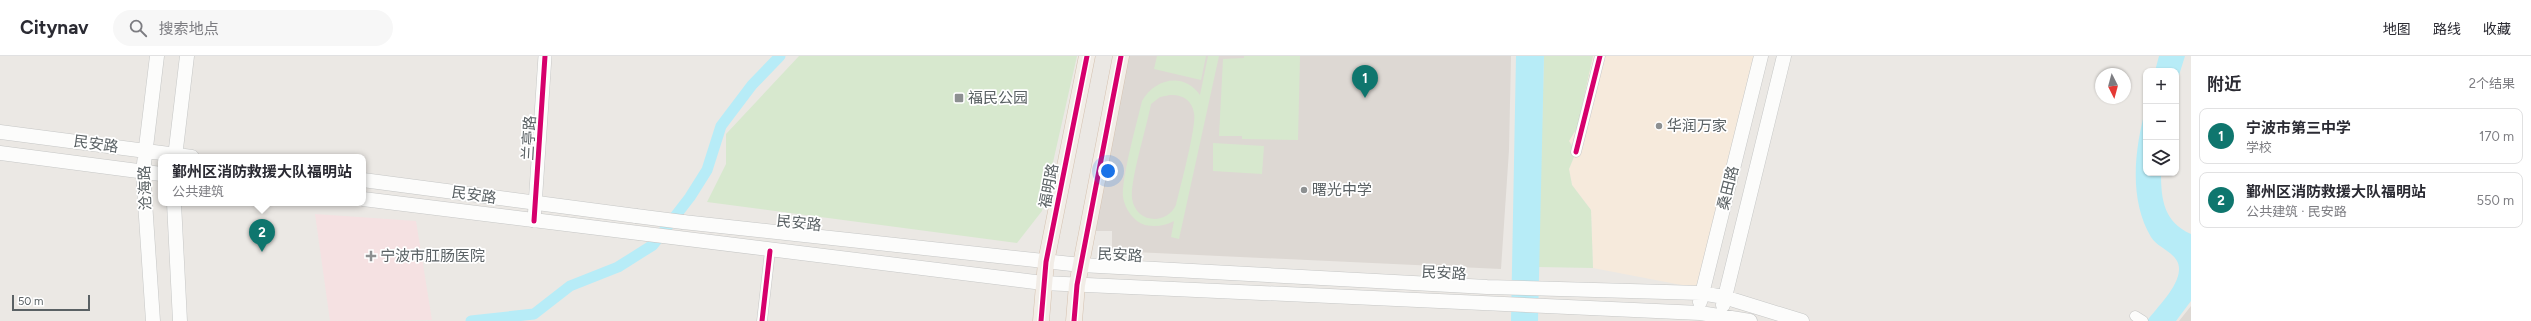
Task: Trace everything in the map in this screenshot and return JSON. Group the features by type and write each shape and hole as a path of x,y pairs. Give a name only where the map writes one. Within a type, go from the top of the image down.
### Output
{"main road":[{"name":"沧海路","path":"153,321 143,172 144,151 157,56"},
{"path":"175,154 187,56"},
{"name":"福明路","path":"1040,321 1046,262 1087,56"},
{"path":"1074,321 1081,265 1121,56"},
{"name":"桑田路","path":"1699,317 1701,293 1761,56"},
{"name":"桑田路","path":"1721,319 1724,297 1784,56"},
{"name":"民安路","path":"0,132 163,154"},
{"name":"民安路","path":"0,153 158,174"},
{"name":"民安路","path":"366,180 683,222 1081,265 1487,287 1701,293 1724,297 1802,321"},
{"name":"民安路","path":"366,200 770,251 1043,283 1544,305 1750,321"},
{"name":"沧海路","path":"174,206 180,321"}],"street":[{"name":"兰亭路","path":"534,221 537,203 545,56"},
{"path":"1576,152 1600,56"},
{"path":"762,321 770,251"}],"shaded area":[{"name":"曙光中学","path":"1128,56 1511,56 1509,150 1501,269 1112,251 1112,231 1095,231"},
{"path":"1593,56 1756,56 1697,288 1593,268 1591,210 1572,185 1569,169 1576,152 1569,141 1577,128"},
{"name":"宁波市肛肠医院","path":"315,214 416,221 432,320 330,321"},
{"path":"2191,306 2191,321 2179,321"}],"green space":[{"name":"福民公园","path":"799,56 1077,56 1042,211 1017,243 707,202 726,164 726,134"},
{"path":"1157,56 1206,56 1201,80 1154,69"},
{"path":"1208,56 1219,56 1179,239 1171,237 1174,221 1164,225 1149,226 1133,218 1123,197 1124,178 1142,101 1148,93 1154,87 1162,83 1178,81 1186,83 1200,95","holes":["1174,95 1189,101 1193,108 1194,120 1191,143 1176,205 1171,212 1165,216 1158,219 1151,219 1139,213 1134,206 1132,198 1132,190 1139,152 1151,104 1160,97"]},
{"path":"1244,56 1300,56 1298,140 1242,139 1242,136 1219,136 1223,59 1244,58"},
{"path":"1544,56 1593,56 1577,128 1569,141 1576,152 1569,169 1572,185 1591,210 1593,268 1538,267"},
{"path":"1213,143 1264,146 1262,174 1213,171"}],"water":[{"path":"1516,56 1544,56 1538,321 1511,321"},
{"path":"2159,56 2185,56 2179,75 2179,68 2156,68"},
{"path":"2143,119 2143,176 2161,176 2163,201 2170,217 2182,229 2191,234 2191,301 2176,321 2147,321 2175,284 2179,270 2176,259 2158,245 2151,237 2139,206 2136,190 2136,173"}],"waterway":[{"path":"471,321 534,314 570,286 618,267 653,245 690,197 707,170 721,126 752,85 780,56"}],"cycle path":[{"path":"534,221 545,56"},
{"path":"1041,321 1046,262 1087,56"},
{"path":"1074,321 1077,285 1121,56"},
{"path":"1576,152 1600,56"},
{"path":"762,321 770,251"}],"place":[{"name":"福民公园","path":"959,98"},
{"name":"宁波市第三中学","path":"1365,98"},
{"name":"华润万家","path":"1659,126"},
{"name":"曙光中学","path":"1304,190"},
{"name":"鄞州区消防救援大队福明站","path":"262,252"},
{"name":"宁波市肛肠医院","path":"371,256"}]}
